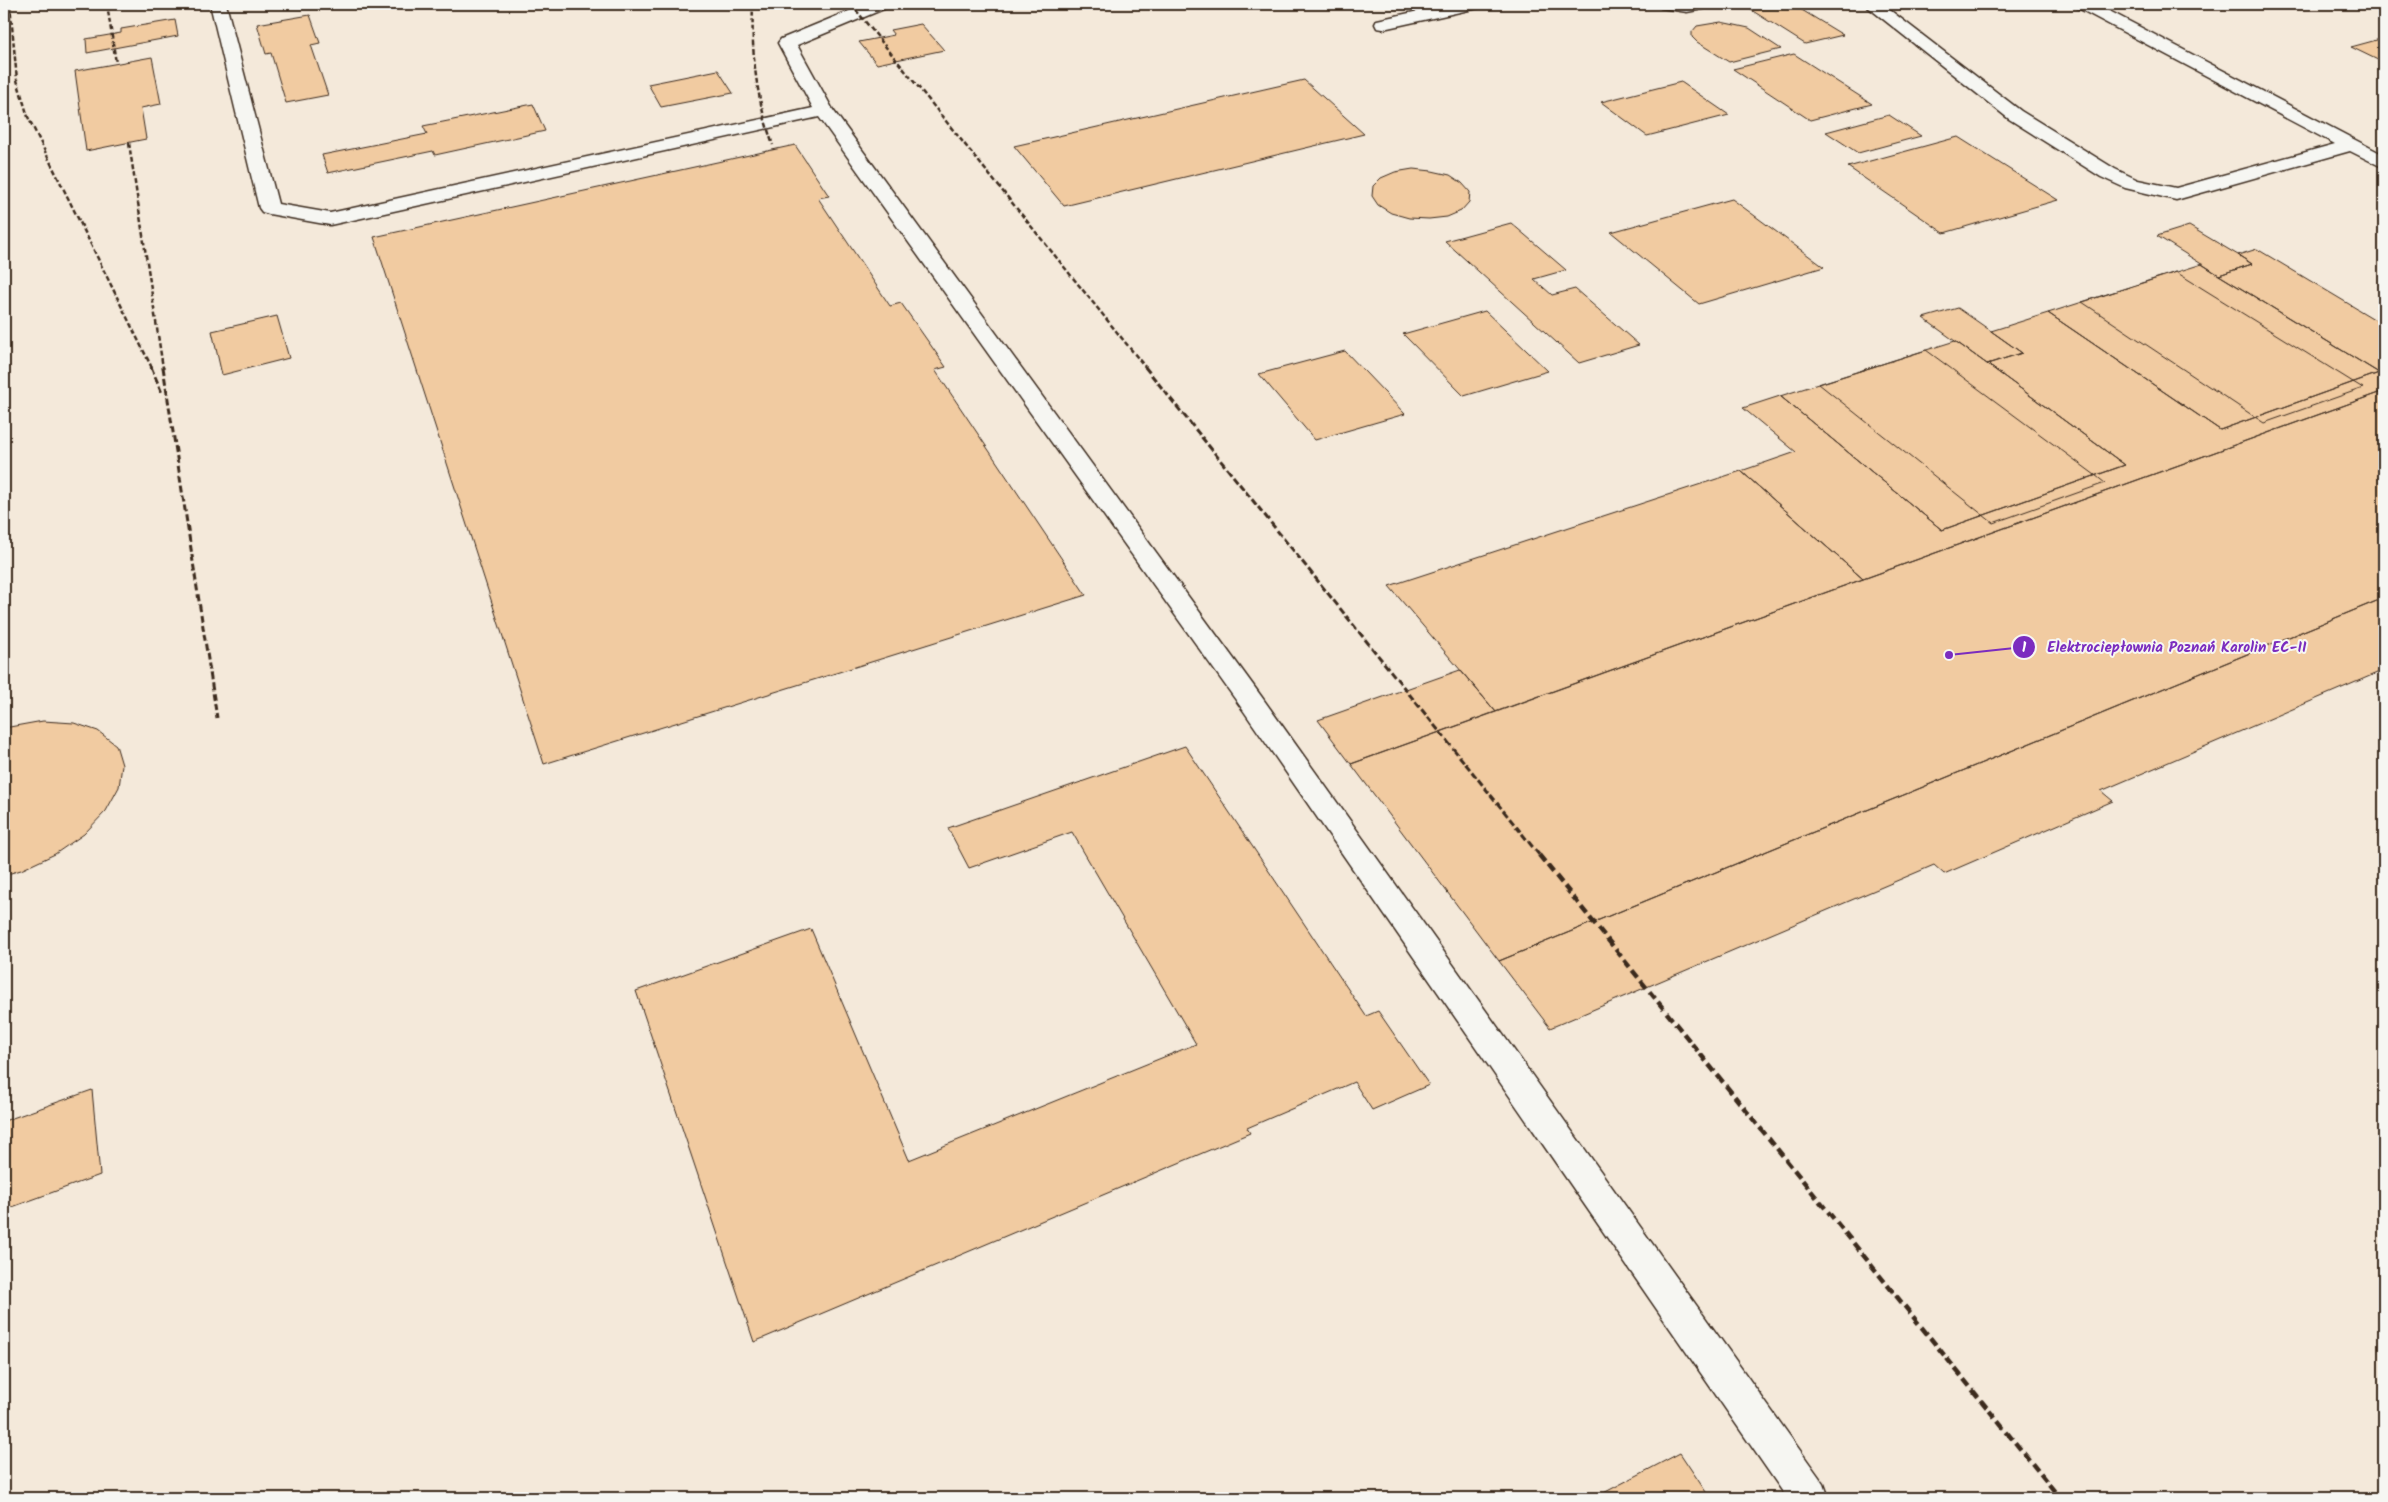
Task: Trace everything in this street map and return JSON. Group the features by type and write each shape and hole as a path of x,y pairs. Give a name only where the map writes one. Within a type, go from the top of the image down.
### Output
{"lane":[{"path":"218,4 269,208 330,219 824,111"},
{"path":"880,4 787,44 824,111 1252,703 1810,1498"},
{"path":"1383,24 1472,4"},
{"path":"1667,4 1688,7 1702,4"},
{"path":"1872,4 2015,115 2108,173 2132,184 2176,194 2352,145"},
{"path":"2084,4 2384,162"}],"shaded area":[{"path":"4,4 2384,4 2384,1498 4,1498"}],"building":[{"path":"1767,4 1792,4 1843,35 1805,44 1748,8"},
{"path":"310,15 320,43 311,45 328,95 286,103 271,53 266,54 257,24"},
{"path":"175,20 178,36 87,53 86,39 121,33 121,29"},
{"path":"1721,22 1749,28 1781,49 1729,62 1692,37 1692,32 1697,26"},
{"path":"921,24 944,50 877,64 859,42 894,35 890,30"},
{"path":"2384,38 2384,63 2351,47"},
{"path":"1794,54 1872,104 1810,120 1733,69"},
{"path":"152,57 161,104 141,108 146,139 86,151 75,71"},
{"path":"718,70 733,93 661,107 648,84"},
{"path":"1304,80 1364,134 1064,206 1014,146"},
{"path":"1681,82 1729,115 1647,136 1601,102"},
{"path":"533,104 545,131 435,155 433,151 328,173 322,155 427,134 423,126"},
{"path":"1889,115 1921,136 1858,153 1826,132"},
{"path":"1958,137 2058,200 1944,233 1848,167"},
{"path":"795,145 829,196 818,198 890,306 901,303 946,367 935,370 1086,595 544,764 374,237"},
{"path":"1413,169 1450,175 1462,183 1470,192 1469,202 1461,211 1447,217 1429,219 1409,218 1391,213 1378,205 1372,196 1373,186 1381,178 1395,172"},
{"path":"1732,199 1824,267 1699,304 1611,232"},
{"path":"1511,223 1566,270 1534,279 1552,295 1575,289 1639,345 1579,363 1445,241"},
{"path":"2189,226 2252,264 2219,275 2157,236"},
{"path":"2257,249 2384,325 2384,391 1863,579 1741,471 1796,452 1743,408 1780,396 1942,530 2125,465 1987,364 2022,353 1991,331 2048,313 2220,430 2379,373 2219,275 2252,264 2238,255"},
{"path":"2202,264 2379,373 2220,430 2048,313"},
{"path":"2176,272 2363,388 2264,423 2082,302"},
{"path":"1958,308 2022,353 1987,364 1923,318"},
{"path":"1485,311 1548,371 1464,396 1403,334"},
{"path":"277,316 289,358 222,375 212,331"},
{"path":"1955,341 2125,465 1942,530 1780,396"},
{"path":"1926,350 2105,483 1993,523 1819,384"},
{"path":"1345,351 1405,414 1315,440 1259,374"},
{"path":"2384,391 2384,598 1499,961 1351,764"},
{"path":"1741,471 1863,579 1496,712 1389,586"},
{"path":"2384,598 2384,670 2101,791 2113,801 1944,874 1934,865 1550,1028 1499,961"},
{"path":"1460,670 1496,712 1351,764 1318,720"},
{"path":"43,721 74,723 98,731 116,745 122,765 119,787 106,811 84,834 55,854 21,870 4,875 4,728"},
{"path":"1185,746 1366,1016 1378,1011 1429,1085 1372,1110 1354,1082 1247,1128 1250,1133 754,1342 636,991 811,929 909,1160 1196,1044 1072,832 969,868 948,828"},
{"path":"92,1090 100,1175 4,1210 4,1121"},
{"path":"1680,1453 1710,1498 1594,1498"}],"railway":[{"path":"10,4 17,80 28,117 152,368"},
{"path":"107,4 116,63"},
{"path":"753,4 753,40 756,75 762,110 773,145"},
{"path":"851,4 1146,368"},
{"path":"129,143 163,368"},
{"path":"151,367 162,393"},
{"path":"163,367 217,718"},
{"path":"1145,367 1540,856"},
{"path":"1539,855 2060,1498"}],"place":[{"name":"Elektrociepłownia Poznań Karolin EC-II","path":"1949,655"}]}
